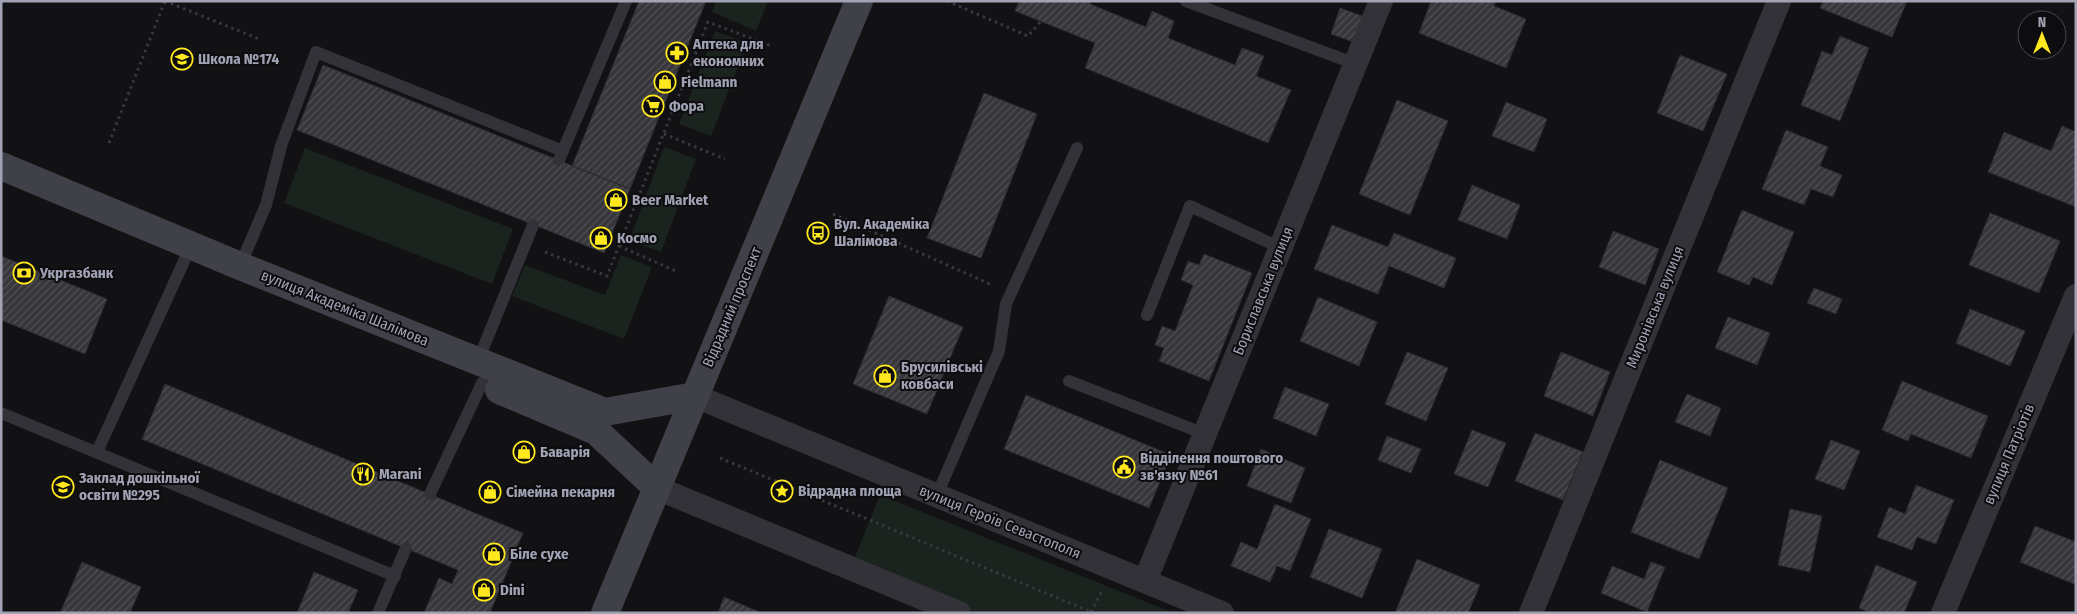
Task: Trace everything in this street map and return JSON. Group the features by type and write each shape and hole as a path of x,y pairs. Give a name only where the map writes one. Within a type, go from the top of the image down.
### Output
{"street":[{"name":"Відрадний проспект","path":"605,613 859,1"},
{"name":"Бориславська вулиця","path":"1145,581 1381,1"},
{"name":"Миронівська вулиця","path":"1531,613 1779,1"},
{"name":"вулиця Академіка Шалімова","path":"1,166 240,266 480,372 596,431 657,488"},
{"name":"вулиця Академіка Шалімова","path":"1,182 185,259 480,372 605,412 695,396"},
{"name":"вулиця Патріотів","path":"1943,613 2076,296"},
{"name":"вулиця Героїв Севастополя","path":"695,396 1222,613"},
{"path":"657,488 954,612"}],"lane":[{"path":"240,266 266,205 281,146 316,52 561,156 626,1"},
{"path":"1186,1 1356,64"},
{"path":"937,496 999,351 1006,304 1077,148"},
{"path":"1147,315 1190,206 1281,248"},
{"path":"430,494 480,372 534,225"},
{"path":"97,452 185,259"},
{"path":"1069,381 1205,434"},
{"path":"1,413 395,576"},
{"path":"378,613 406,548"}],"path":[{"path":"109,143 165,1 259,39"},
{"path":"947,1 1028,36 1041,21"},
{"path":"526,245 606,276 708,22 772,46"},
{"path":"664,134 725,159"},
{"path":"833,214 1011,294"},
{"path":"618,246 678,272"},
{"path":"720,458 1094,613"}],"shaded area":[{"path":"716,1 768,1 756,31 712,12"},
{"path":"715,31 747,43 711,136 679,124"},
{"path":"664,147 696,159 661,252 629,241"},
{"path":"305,148 513,229 492,284 284,203"},
{"path":"621,255 652,267 624,339 512,296 525,265 605,295"},
{"path":"880,495 1174,613 977,613 853,562"}],"building":[{"path":"639,1 706,1 630,189 572,166"},
{"path":"1019,1 1091,1 1090,4 1146,27 1152,11 1174,21 1168,38 1235,65 1242,48 1264,56 1256,76 1291,90 1268,143 1085,68 1095,43 1015,11"},
{"path":"1431,1 1496,1 1494,6 1526,19 1506,68 1419,33"},
{"path":"1823,1 1907,1 1892,37 1820,8"},
{"path":"1340,8 1368,18 1359,44 1331,34"},
{"path":"1840,36 1869,48 1840,121 1801,105 1822,51 1832,55"},
{"path":"1680,55 1727,74 1703,131 1657,113"},
{"path":"323,65 630,189 604,253 297,130"},
{"path":"984,93 1037,114 981,258 927,238"},
{"path":"1397,100 1448,121 1410,215 1359,194"},
{"path":"1506,102 1547,119 1534,152 1492,136"},
{"path":"2062,126 2076,132 2076,207 1988,172 2004,132 2051,151"},
{"path":"1786,130 1828,147 1820,166 1842,175 1833,197 1811,189 1804,205 1762,189"},
{"path":"1472,185 1520,205 1507,239 1458,220"},
{"path":"1742,210 1794,232 1772,285 1753,277 1749,285 1717,272"},
{"path":"1990,213 2060,241 2039,293 1969,265"},
{"path":"1332,225 1388,247 1394,233 1456,258 1444,288 1389,266 1378,294 1314,269"},
{"path":"1613,231 1659,249 1645,285 1599,267"},
{"path":"1204,254 1252,273 1209,381 1159,361 1164,348 1155,345 1162,326 1175,331 1193,285 1181,280 1188,261 1199,265"},
{"path":"1,256 107,299 85,354 1,320"},
{"path":"1814,288 1842,299 1836,314 1807,303"},
{"path":"889,296 963,327 927,414 853,384"},
{"path":"1318,297 1377,322 1359,366 1300,341"},
{"path":"1970,309 2025,331 2010,366 1956,343"},
{"path":"1728,317 1770,333 1757,365 1715,348"},
{"path":"1407,352 1448,368 1426,421 1385,404"},
{"path":"1561,352 1610,372 1593,416 1544,396"},
{"path":"1902,381 1988,416 1971,458 1911,434 1908,441 1882,430"},
{"path":"165,384 523,533 490,613 424,613 439,578 452,584 458,570 142,439"},
{"path":"1285,387 1329,404 1316,436 1273,418"},
{"path":"1687,394 1721,408 1710,436 1675,422"},
{"path":"1026,395 1171,455 1149,508 1004,449"},
{"path":"1472,430 1506,443 1488,487 1454,474"},
{"path":"1535,433 1583,452 1563,500 1515,481"},
{"path":"1387,436 1421,449 1411,473 1378,460"},
{"path":"1831,440 1860,451 1844,490 1815,479"},
{"path":"1261,449 1305,468 1291,503 1247,486"},
{"path":"1660,460 1728,488 1699,559 1631,532"},
{"path":"1916,485 1954,500 1936,544 1917,537 1912,550 1877,537 1889,507 1905,514"},
{"path":"1275,504 1311,519 1290,571 1277,566 1270,582 1231,566 1241,542 1257,549"},
{"path":"1790,509 1822,516 1810,572 1778,565"},
{"path":"2035,526 2076,542 2076,579 2074,584 2020,562"},
{"path":"1329,529 1382,549 1362,598 1310,577"},
{"path":"1417,559 1480,585 1468,613 1395,613"},
{"path":"82,562 141,587 130,613 60,613"},
{"path":"1651,562 1665,567 1647,612 1601,593 1612,566 1644,579"},
{"path":"1876,565 1917,582 1904,613 1870,613 1859,608"},
{"path":"314,572 358,590 348,613 297,613"},
{"path":"724,597 762,613 718,613"}],"place":[{"name":"Аптека для економних","path":"677,53"},
{"name":"Школа №174","path":"182,59"},
{"name":"Fielmann","path":"665,82"},
{"name":"Фора","path":"653,106"},
{"name":"Beer Market","path":"616,200"},
{"name":"Вул. Академіка Шалімова","path":"818,233"},
{"name":"Космо","path":"601,238"},
{"name":"Укргазбанк","path":"24,273"},
{"name":"Брусилівські ковбаси","path":"885,376"},
{"name":"Баварія","path":"524,452"},
{"name":"Відділення поштового зв'язку №61","path":"1124,467"},
{"name":"Marani","path":"363,474"},
{"name":"Заклад дошкільної освіти №295","path":"63,487"},
{"name":"Відрадна площа","path":"782,491"},
{"name":"Сімейна пекарня","path":"490,492"},
{"name":"Біле сухе","path":"494,554"},
{"name":"Dini","path":"484,590"}]}
